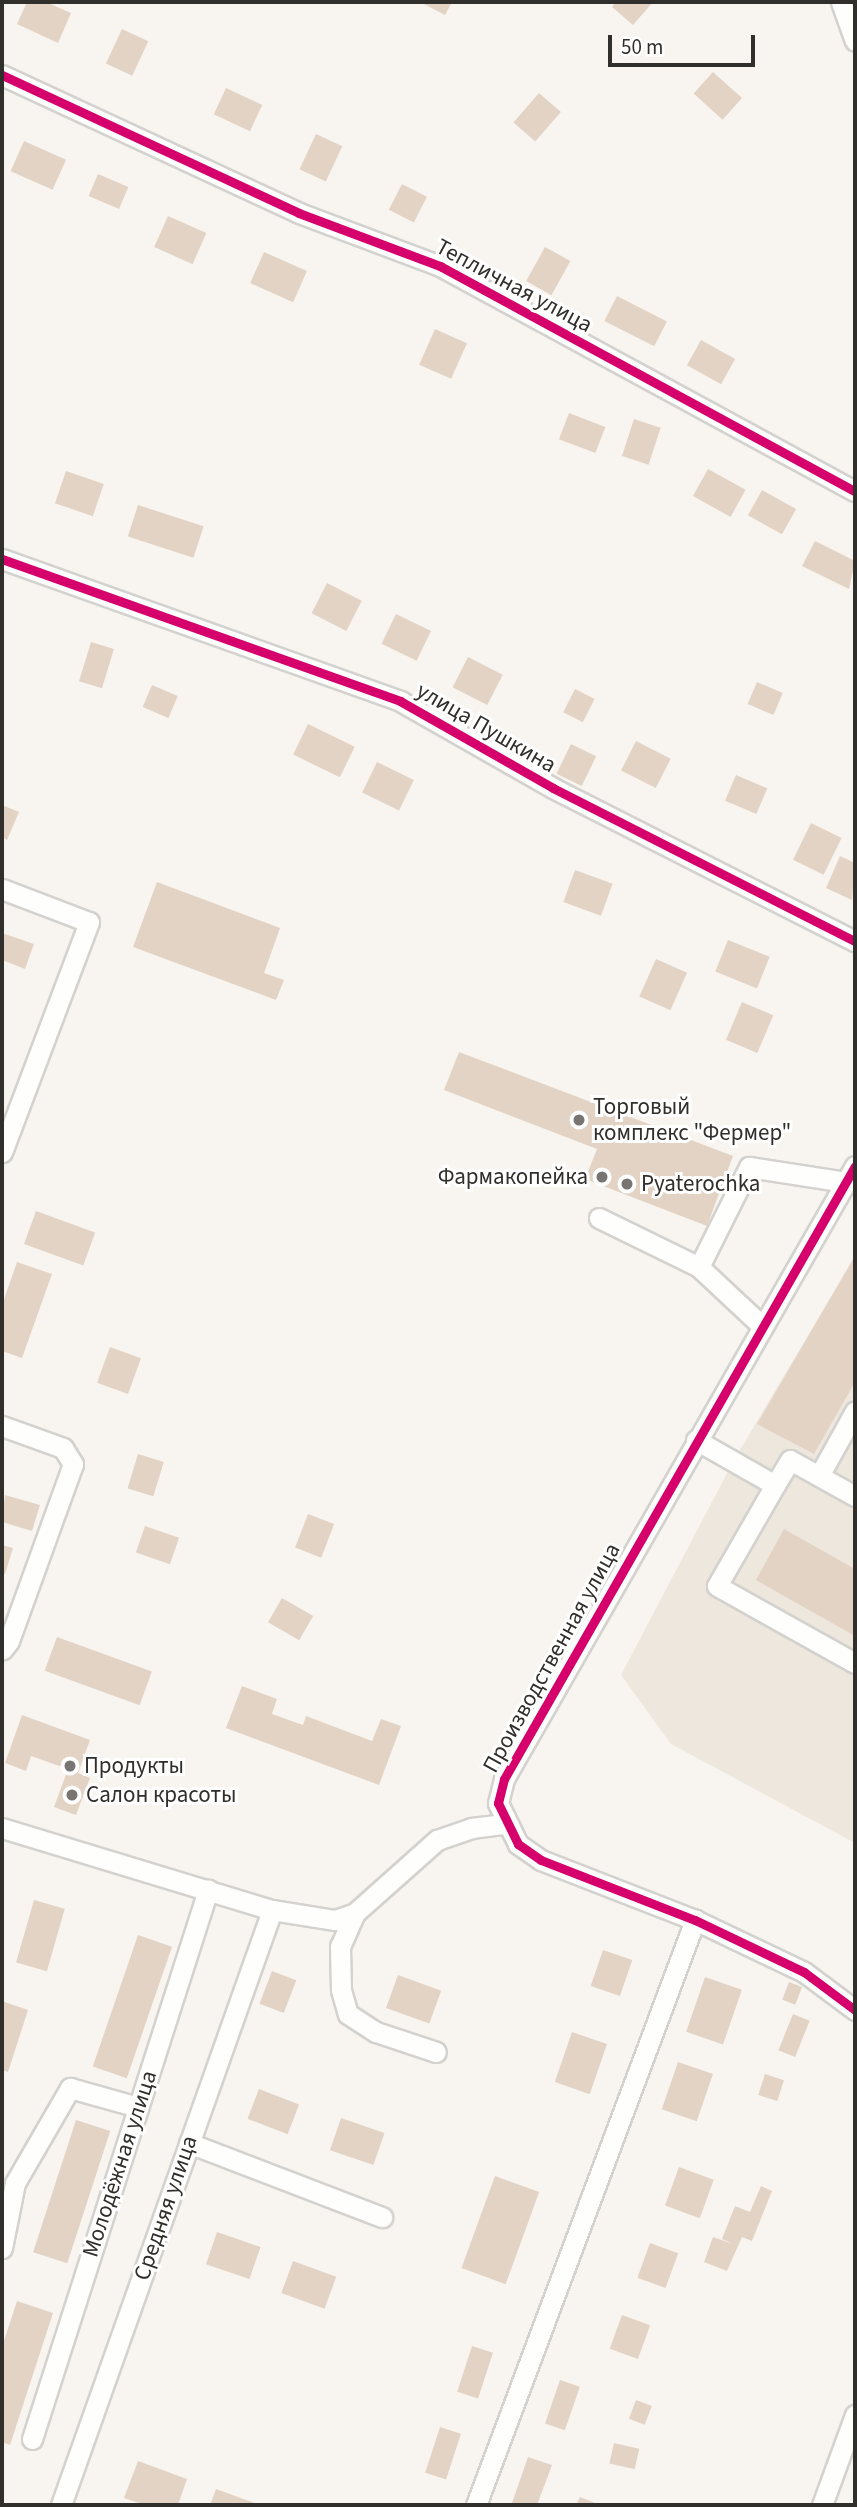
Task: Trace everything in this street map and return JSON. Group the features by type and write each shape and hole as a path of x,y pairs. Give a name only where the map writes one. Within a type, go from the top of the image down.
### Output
{"street":[{"path":"841,2 855,41"},
{"name":"Тепличная улица","path":"2,75 299,213 440,266 855,491"},
{"name":"улица Пушкина","path":"2,559 400,701 553,788 855,941"},
{"path":"2,889 89,922 2,1152"},
{"path":"699,1267 749,1167 851,1174"},
{"name":"Производственная улица","path":"505,1824 499,1803 504,1779 696,1440 851,1174"},
{"path":"599,1218 699,1267 762,1326"},
{"path":"819,1476 855,1411"},
{"path":"2,1426 63,1448 73,1464 9,1641 2,1650"},
{"path":"696,1440 775,1485"},
{"path":"855,1496 790,1460 718,1586 855,1663"},
{"path":"2,1828 272,1910 335,1920 355,1913 437,1840 471,1828 505,1824 518,1844 541,1860 695,1920 804,1972 855,2010"},
{"name":"Молодёжная улица","path":"33,2439 208,1889"},
{"name":"Средняя улица","path":"61,2505 272,1910"},
{"path":"355,1913 340,1945 341,1990 348,2014 376,2032 436,2052"},
{"path":"476,2505 695,1920"},
{"path":"2,2248 15,2183 70,2088 138,2108"},
{"path":"189,2143 382,2217"},
{"path":"822,2505 855,2415"}],"shaded area":[{"path":"855,1256 855,1843 671,1744 621,1675 734,1460"}],"building":[{"path":"27,2 46,2 71,13 58,43 17,24"},
{"path":"420,2 452,2 445,15"},
{"path":"616,2 653,2 633,25 612,7"},
{"path":"122,29 148,41 132,76 106,63"},
{"path":"713,72 742,98 723,120 694,94"},
{"path":"226,88 262,105 250,131 214,114"},
{"path":"539,93 561,112 535,141 513,122"},
{"path":"316,134 342,146 326,182 300,169"},
{"path":"24,141 66,160 53,190 11,171"},
{"path":"98,174 128,187 119,209 89,196"},
{"path":"402,184 427,197 414,223 389,210"},
{"path":"168,216 206,233 193,264 154,247"},
{"path":"545,247 570,261 551,295 526,281"},
{"path":"264,252 307,271 293,302 250,283"},
{"path":"617,296 667,321 654,346 604,321"},
{"path":"435,329 467,343 451,379 419,365"},
{"path":"701,340 735,359 721,384 687,365"},
{"path":"569,413 605,427 595,453 559,439"},
{"path":"634,419 661,428 649,465 622,456"},
{"path":"708,469 746,490 731,517 693,496"},
{"path":"66,471 104,484 93,516 55,503"},
{"path":"762,490 796,509 782,534 748,515"},
{"path":"138,505 204,526 193,558 128,536"},
{"path":"815,541 855,561 849,589 802,566"},
{"path":"327,583 362,601 346,631 312,613"},
{"path":"396,614 431,631 417,661 382,644"},
{"path":"91,642 114,649 102,688 79,681"},
{"path":"468,657 503,675 487,705 453,687"},
{"path":"757,682 783,693 773,715 748,704"},
{"path":"152,685 178,696 168,718 143,707"},
{"path":"575,689 595,699 583,722 563,712"},
{"path":"308,724 355,747 340,777 293,755"},
{"path":"636,741 671,759 656,788 621,770"},
{"path":"571,744 596,756 582,786 557,774"},
{"path":"377,762 414,780 399,811 362,793"},
{"path":"736,775 767,788 756,814 725,801"},
{"path":"2,805 19,812 7,840 2,837"},
{"path":"811,823 842,838 824,875 793,860"},
{"path":"840,856 855,863 852,900 826,888"},
{"path":"575,870 613,884 601,916 563,902"},
{"path":"157,882 280,928 264,973 284,980 276,1000 133,947"},
{"path":"2,933 34,944 25,969 2,960"},
{"path":"728,940 770,957 757,988 715,972"},
{"path":"656,959 687,973 670,1010 639,996"},
{"path":"742,1002 773,1015 757,1053 726,1040"},
{"name":"Торговый комплекс \"Фермер\"","path":"459,1052 733,1156 707,1226 585,1179 597,1149 444,1090"},
{"path":"36,1211 95,1233 83,1265 24,1244"},
{"path":"855,1256 855,1382 814,1454 757,1424"},
{"path":"17,1262 52,1274 22,1358 2,1351 2,1305"},
{"path":"110,1347 141,1358 128,1394 97,1383"},
{"path":"138,1454 164,1462 153,1496 127,1488"},
{"path":"5,1495 40,1505 32,1531 2,1522"},
{"path":"308,1514 334,1524 321,1558 295,1548"},
{"path":"145,1526 179,1538 170,1564 136,1552"},
{"path":"784,1529 855,1569 855,1636 756,1580"},
{"path":"2,1545 13,1548 5,1574 2,1573"},
{"path":"282,1598 313,1616 299,1640 268,1622"},
{"path":"57,1637 152,1672 140,1705 45,1671"},
{"path":"242,1686 277,1699 272,1714 303,1725 306,1716 372,1741 381,1719 401,1726 379,1785 226,1728"},
{"name":"Продукты","path":"22,1715 90,1740 78,1773 90,1778 76,1815 54,1807 68,1769 31,1756 26,1771 5,1763"},
{"path":"34,1900 65,1909 47,1971 16,1962"},
{"path":"138,1935 172,1947 127,2078 93,2066"},
{"path":"603,1950 632,1960 620,1996 591,1986"},
{"path":"272,1971 296,1980 284,2013 259,2004"},
{"path":"398,1975 441,1991 429,2024 386,2008"},
{"path":"705,1977 742,1990 723,2045 686,2032"},
{"path":"789,1982 802,1987 795,2005 782,2000"},
{"path":"2,2001 28,2010 8,2072 2,2070"},
{"path":"793,2014 810,2021 795,2057 778,2050"},
{"path":"572,2032 607,2044 590,2094 555,2082"},
{"path":"678,2062 713,2074 697,2121 662,2109"},
{"path":"765,2074 784,2080 777,2101 758,2095"},
{"path":"259,2089 299,2104 288,2134 248,2119"},
{"path":"341,2118 384,2133 373,2165 330,2150"},
{"path":"76,2120 110,2131 67,2263 33,2252"},
{"path":"679,2167 714,2180 700,2218 665,2206"},
{"path":"495,2176 539,2192 506,2284 461,2268"},
{"path":"761,2186 772,2191 752,2241 742,2237 727,2271 704,2262 713,2237 733,2244 722,2239 735,2206 750,2212"},
{"path":"217,2232 260,2247 249,2279 206,2264"},
{"path":"650,2243 678,2253 666,2288 637,2278"},
{"path":"293,2261 336,2277 325,2309 281,2293"},
{"path":"17,2301 53,2313 10,2445 2,2442 2,2347"},
{"path":"622,2315 650,2325 638,2359 610,2349"},
{"path":"472,2346 493,2353 478,2398 457,2392"},
{"path":"560,2380 580,2387 565,2430 545,2423"},
{"path":"636,2400 652,2406 645,2425 629,2419"},
{"path":"440,2427 461,2434 446,2479 425,2473"},
{"path":"614,2443 639,2449 635,2469 609,2463"},
{"path":"528,2457 552,2465 537,2505 519,2505 512,2503"},
{"path":"138,2461 187,2479 178,2505 145,2505 124,2498"},
{"path":"216,2489 260,2505 210,2505"},
{"path":"580,2497 600,2505 576,2505"}],"cycle path":[{"path":"2,75 299,213 440,266 855,491"},
{"path":"2,559 400,701 553,788 855,941"},
{"path":"855,1166 504,1779 498,1803 518,1844 541,1860 695,1920 804,1972 855,2010"}],"place":[{"name":"Торговый комплекс \"Фермер\"","path":"579,1120"},
{"name":"Фармакопейка","path":"602,1177"},
{"name":"Pyaterochka","path":"627,1184"},
{"name":"Продукты","path":"70,1766"},
{"name":"Салон красоты","path":"72,1795"}]}
